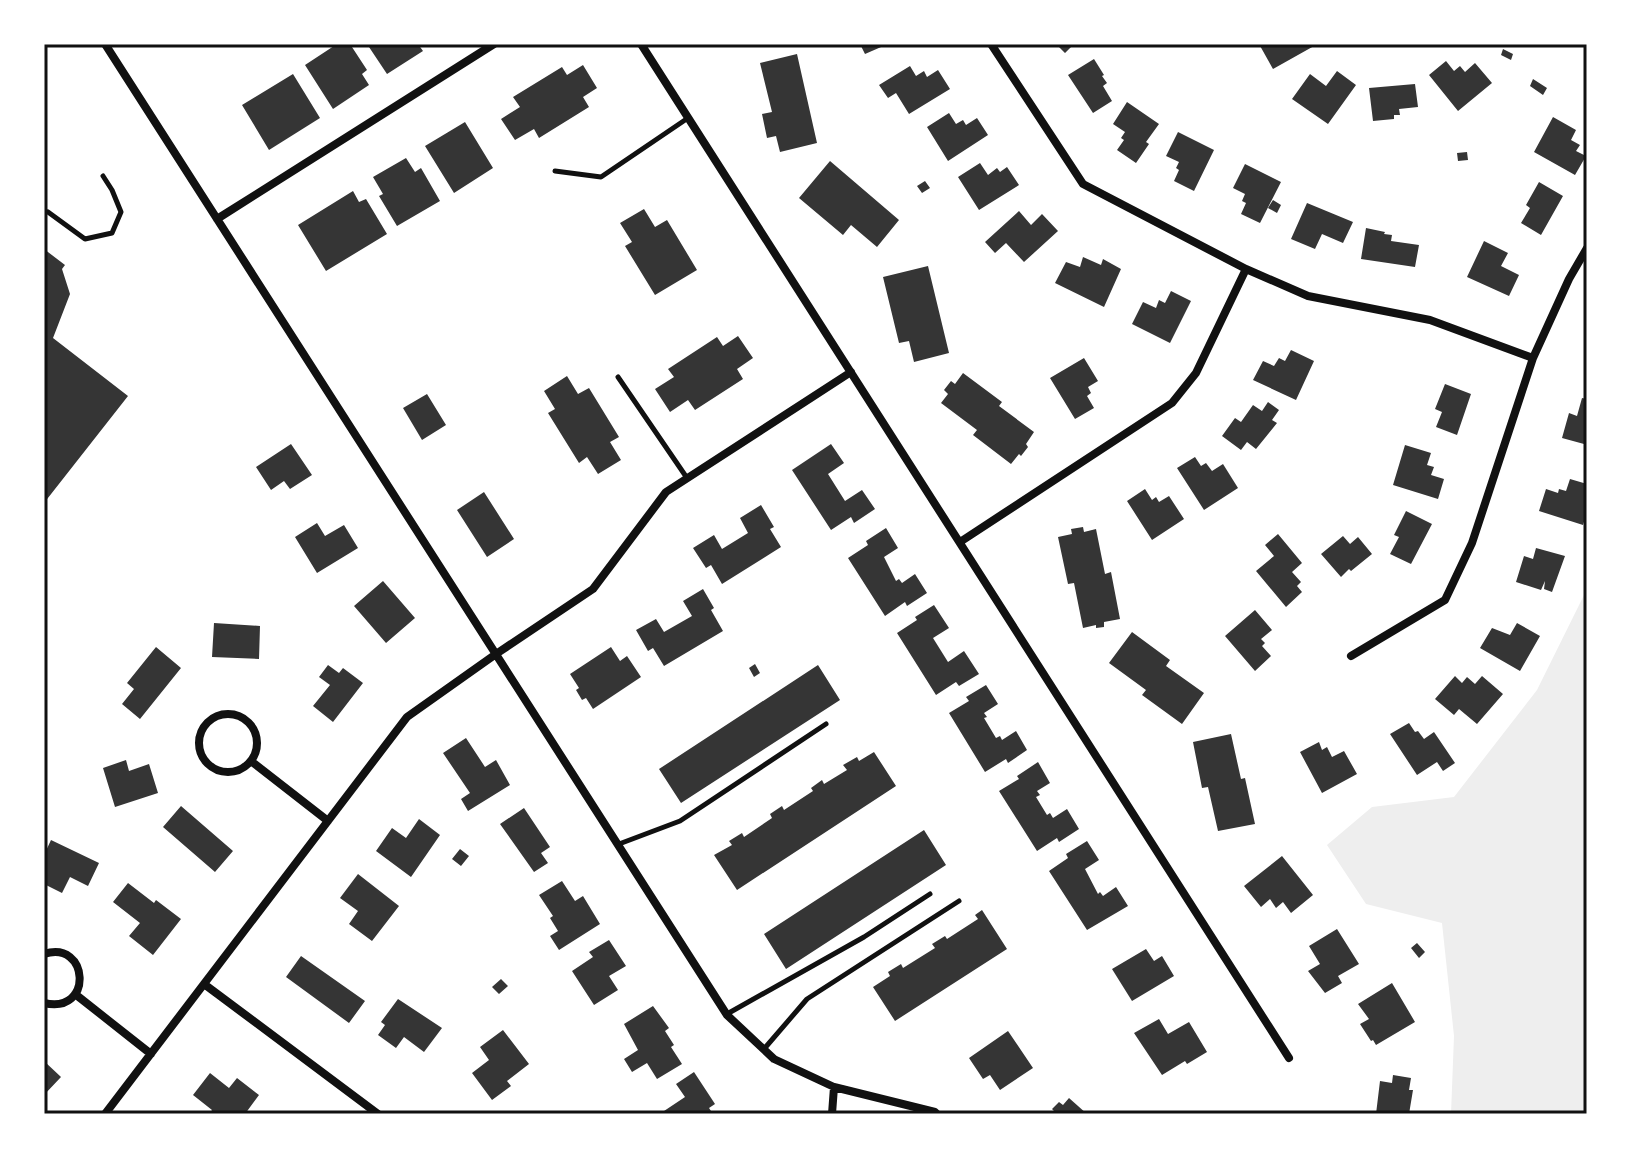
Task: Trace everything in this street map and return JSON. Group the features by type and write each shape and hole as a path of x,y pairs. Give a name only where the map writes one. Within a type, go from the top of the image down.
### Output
{"street":[{"path":"105,44 727,1015 774,1059 834,1087 937,1114"},
{"path":"217,219 494,44"},
{"path":"641,44 1289,1058"},
{"path":"991,44 1083,184 1246,269 1308,296 1430,320 1533,358"},
{"path":"1351,656 1445,600 1472,543 1533,358 1569,279 1587,248"},
{"path":"960,542 1172,403 1196,373 1246,269"},
{"path":"105,1114 407,717 593,589 666,492 851,372"},
{"path":"225,714 247,720 257,739 251,761 232,772 210,766 199,746 206,725 214,717 225,714"},
{"path":"251,761 328,821"},
{"path":"44,954 60,952 70,957 80,975 80,985 67,1001 57,1005 44,1003"},
{"path":"204,984 378,1114"},
{"path":"75,994 151,1054"},
{"path":"832,1114 834,1087"}],"lane":[{"path":"555,171 601,177 688,118"},
{"path":"48,212 85,239 112,233 121,212 103,176"},
{"path":"618,377 687,478"},
{"path":"618,844 680,821 826,724"},
{"path":"727,1015 864,937 930,894"},
{"path":"764,1049 807,999 959,901"}],"shaded area":[{"path":"1587,589 1587,1114 1451,1114 1454,1036 1442,923 1366,904 1327,845 1372,807 1454,797 1537,690"}],"building":[{"path":"337,44 350,44 367,70 362,74 369,85 333,109 305,65"},
{"path":"367,44 418,44 423,51 387,74"},
{"path":"860,44 888,44 865,54"},
{"path":"1259,44 1313,44 1314,46 1273,69"},
{"path":"1058,46 1072,46 1065,53"},
{"path":"1503,49 1513,54 1511,60 1501,55"},
{"path":"797,54 817,143 780,152 776,136 767,138 762,114 772,112 760,63"},
{"path":"1094,59 1104,75 1107,83 1103,86 1112,101 1093,113 1068,75"},
{"path":"1446,61 1454,71 1460,66 1465,72 1475,63 1492,83 1458,111 1429,75"},
{"path":"583,65 597,88 583,97 589,107 539,138 534,129 515,140 501,119 520,107 513,97 562,67 567,75"},
{"path":"910,66 916,76 924,71 927,77 938,70 950,89 909,114 896,93 888,98 879,85"},
{"path":"1337,71 1356,85 1328,124 1292,99 1310,74 1326,86"},
{"path":"293,74 320,118 269,150 242,105"},
{"path":"1533,79 1547,88 1543,95 1530,86"},
{"path":"1415,84 1418,107 1399,109 1400,115 1394,115 1394,119 1373,121 1369,88"},
{"path":"1127,102 1159,124 1136,163 1117,150 1125,132 1113,124"},
{"path":"949,113 956,124 963,120 966,125 977,118 988,135 948,161 927,127"},
{"path":"1553,117 1576,130 1571,140 1580,145 1576,151 1586,156 1575,175 1534,152"},
{"path":"465,122 493,168 454,193 425,146"},
{"path":"1178,132 1214,150 1194,191 1174,181 1179,162 1166,156"},
{"path":"1467,152 1468,160 1458,161 1457,153"},
{"path":"406,158 415,172 421,168 440,201 397,226 379,196 383,194 373,177"},
{"path":"830,161 899,220 877,247 851,225 843,235 799,198"},
{"path":"980,163 988,175 997,168 1000,172 1007,167 1019,185 979,210 958,177"},
{"path":"1245,164 1281,182 1260,223 1241,214 1246,203 1242,201 1245,194 1233,188"},
{"path":"925,181 930,188 922,193 917,186"},
{"path":"1539,182 1563,196 1541,235 1521,223 1530,208 1526,205"},
{"path":"353,191 359,202 366,199 387,234 326,271 298,225"},
{"path":"1273,200 1281,205 1277,213 1268,208"},
{"path":"1307,203 1353,222 1343,243 1322,234 1315,249 1291,239"},
{"path":"644,209 655,227 667,220 697,270 655,295 625,246 632,242 620,223"},
{"path":"1019,211 1031,225 1042,214 1058,231 1024,262 1006,243 995,253 985,242"},
{"path":"1366,228 1392,235 1391,241 1419,245 1415,267 1361,259"},
{"path":"1484,241 1508,253 1501,266 1519,275 1509,296 1467,277"},
{"path":"44,249 65,265 62,269 70,294 53,338 128,396 44,503"},
{"path":"1083,257 1101,265 1103,259 1121,269 1104,307 1055,283 1066,262 1080,267"},
{"path":"928,266 949,353 914,362 909,341 899,343 883,277"},
{"path":"1171,291 1191,301 1170,343 1132,324 1143,302 1156,308 1159,300 1165,303"},
{"path":"738,336 753,358 737,369 743,379 695,410 688,400 670,412 655,389 674,377 668,369 717,337 723,346"},
{"path":"1291,350 1314,361 1296,400 1253,380 1263,361 1274,366 1279,358 1285,361"},
{"path":"1084,358 1098,381 1088,387 1091,393 1087,396 1094,408 1075,419 1050,378"},
{"path":"963,373 1002,402 999,406 1034,432 1026,444 1028,447 1011,464 973,435 977,430 941,403 948,394 944,390 951,381 955,384"},
{"path":"567,376 578,394 589,388 619,437 610,442 621,460 598,474 587,457 579,463 548,413 555,409 544,391"},
{"path":"1445,384 1471,394 1457,435 1436,427 1442,412 1435,409"},
{"path":"427,394 446,425 422,440 403,408"},
{"path":"1582,398 1587,399 1587,436 1584,444 1562,438 1569,413 1577,416"},
{"path":"1268,402 1279,410 1272,420 1277,423 1256,449 1247,442 1241,450 1222,436 1235,418 1241,422 1253,405 1262,411"},
{"path":"291,444 312,475 290,489 284,481 271,490 256,467"},
{"path":"831,444 844,463 828,474 845,501 862,490 875,509 854,523 851,517 831,530 792,470"},
{"path":"1405,445 1431,453 1427,465 1434,467 1431,475 1444,479 1438,499 1393,485"},
{"path":"1195,457 1201,466 1206,463 1212,471 1223,464 1238,488 1204,510 1177,468"},
{"path":"1570,479 1587,484 1587,512 1583,525 1539,511 1546,489 1558,493 1559,489 1566,491"},
{"path":"1145,489 1152,500 1156,497 1159,502 1169,496 1184,519 1152,540 1127,501"},
{"path":"484,492 514,539 487,557 457,510"},
{"path":"761,505 781,547 722,584 711,565 706,568 693,548 714,535 722,549 748,533 740,518"},
{"path":"1406,511 1432,524 1411,564 1390,554 1399,537 1394,535"},
{"path":"317,523 325,536 344,525 358,548 317,573 295,537"},
{"path":"1083,527 1084,532 1096,529 1105,574 1111,572 1120,619 1104,622 1104,627 1083,628 1074,583 1068,584 1058,537 1072,534 1071,529"},
{"path":"886,528 898,548 884,557 896,581 899,579 902,583 915,574 927,593 907,606 905,602 885,616 848,558"},
{"path":"1278,534 1302,563 1292,572 1301,582 1297,586 1302,592 1286,607 1256,571 1274,556 1265,545"},
{"path":"1343,536 1350,544 1358,537 1372,554 1341,577 1321,554"},
{"path":"1536,548 1565,556 1552,592 1544,589 1545,581 1541,590 1516,582 1524,556 1533,559"},
{"path":"383,581 415,618 386,643 354,606"},
{"path":"703,589 723,631 664,666 653,648 648,651 636,630 656,619 664,632 692,616 683,601"},
{"path":"934,605 949,628 933,638 948,662 964,651 979,674 959,686 956,682 936,695 897,633"},
{"path":"1255,610 1272,630 1261,639 1265,643 1262,646 1271,656 1255,671 1225,636"},
{"path":"214,623 260,626 259,659 212,657"},
{"path":"1517,623 1540,636 1520,671 1480,648 1492,628 1510,635"},
{"path":"1132,632 1170,660 1166,666 1204,693 1182,724 1142,695 1146,690 1109,663"},
{"path":"156,647 181,668 140,719 122,704 134,689 127,683"},
{"path":"611,647 620,661 627,656 641,677 593,709 586,698 582,700 570,674"},
{"path":"755,664 760,673 754,677 749,668"},
{"path":"328,665 339,673 343,668 363,683 333,722 313,706 330,685 319,677"},
{"path":"818,665 840,700 681,803 659,769"},
{"path":"1455,676 1462,683 1467,677 1475,684 1482,676 1503,694 1477,724 1459,709 1454,715 1435,699"},
{"path":"986,685 998,704 984,713 996,738 1000,736 1002,740 1016,731 1027,750 1008,763 1006,759 985,772 949,713 969,701 966,697"},
{"path":"1409,723 1424,739 1434,732 1455,763 1443,771 1437,762 1417,775 1390,734"},
{"path":"1231,734 1255,824 1218,831 1208,787 1202,788 1193,742"},
{"path":"466,738 485,767 496,760 510,785 468,811 461,799 470,793 443,753"},
{"path":"1319,742 1322,750 1327,747 1332,757 1344,751 1357,774 1322,793 1300,752"},
{"path":"874,752 896,786 737,890 714,855 732,845 729,841 742,833 744,837 772,818 770,814 782,806 784,810 813,791 811,788 822,780 824,784 847,770 843,765 857,757 859,761"},
{"path":"126,760 129,771 149,764 158,793 115,807 103,768"},
{"path":"1038,762 1050,783 1037,791 1040,795 1036,797 1047,815 1050,813 1053,818 1067,809 1079,829 1037,851 999,791"},
{"path":"181,806 233,851 215,872 163,827"},
{"path":"524,808 550,847 541,853 548,863 534,872 500,824"},
{"path":"419,819 440,835 411,877 376,851 392,828 406,838"},
{"path":"924,830 946,865 786,969 764,934"},
{"path":"51,840 99,863 88,886 70,877 62,893 44,884 44,855"},
{"path":"1087,841 1099,860 1085,869 1098,894 1100,892 1103,896 1116,887 1128,906 1087,930 1049,871 1068,858 1066,854"},
{"path":"460,849 469,856 461,866 452,859"},
{"path":"1282,856 1313,895 1291,913 1283,902 1276,908 1270,899 1261,907 1244,886"},
{"path":"358,874 399,906 372,941 349,924 358,911 340,898"},
{"path":"562,881 575,901 583,896 600,924 559,950 550,936 558,931 550,918 553,916 539,895"},
{"path":"128,883 181,919 153,955 129,936 140,923 113,902"},
{"path":"982,910 1007,949 895,1021 873,987 890,976 888,972 901,964 903,968 935,948 932,944 945,936 947,939 978,919 975,915"},
{"path":"1337,929 1359,964 1338,976 1342,983 1325,993 1308,971 1320,964 1309,946"},
{"path":"609,940 626,966 609,976 618,990 594,1005 572,971 593,957 589,952"},
{"path":"1417,943 1425,952 1419,958 1411,948"},
{"path":"1146,949 1154,961 1162,956 1174,976 1132,1001 1112,969"},
{"path":"301,956 365,1001 349,1023 286,977"},
{"path":"501,979 508,986 499,994 492,987"},
{"path":"1392,983 1415,1022 1376,1045 1360,1024 1369,1019 1358,1004"},
{"path":"398,999 442,1028 424,1052 404,1037 396,1048 378,1035 385,1025 381,1022"},
{"path":"653,1006 669,1028 665,1031 682,1064 657,1079 647,1063 632,1072 624,1059 638,1050 624,1024"},
{"path":"1159,1019 1168,1034 1189,1022 1207,1052 1162,1075 1134,1033"},
{"path":"503,1030 529,1064 507,1081 511,1086 492,1100 472,1073 489,1060 480,1047"},
{"path":"1008,1031 1033,1068 1000,1090 990,1075 983,1079 969,1058"},
{"path":"44,1061 61,1077 44,1095"},
{"path":"694,1072 715,1104 709,1108 713,1114 666,1114 664,1111 685,1097 676,1084"},
{"path":"210,1073 229,1088 237,1078 259,1095 245,1114 212,1114 212,1110 193,1095"},
{"path":"1393,1075 1411,1078 1409,1090 1413,1090 1409,1114 1376,1114 1380,1081 1392,1083"},
{"path":"1069,1098 1087,1114 1053,1114 1052,1109 1059,1102 1063,1105"}]}
